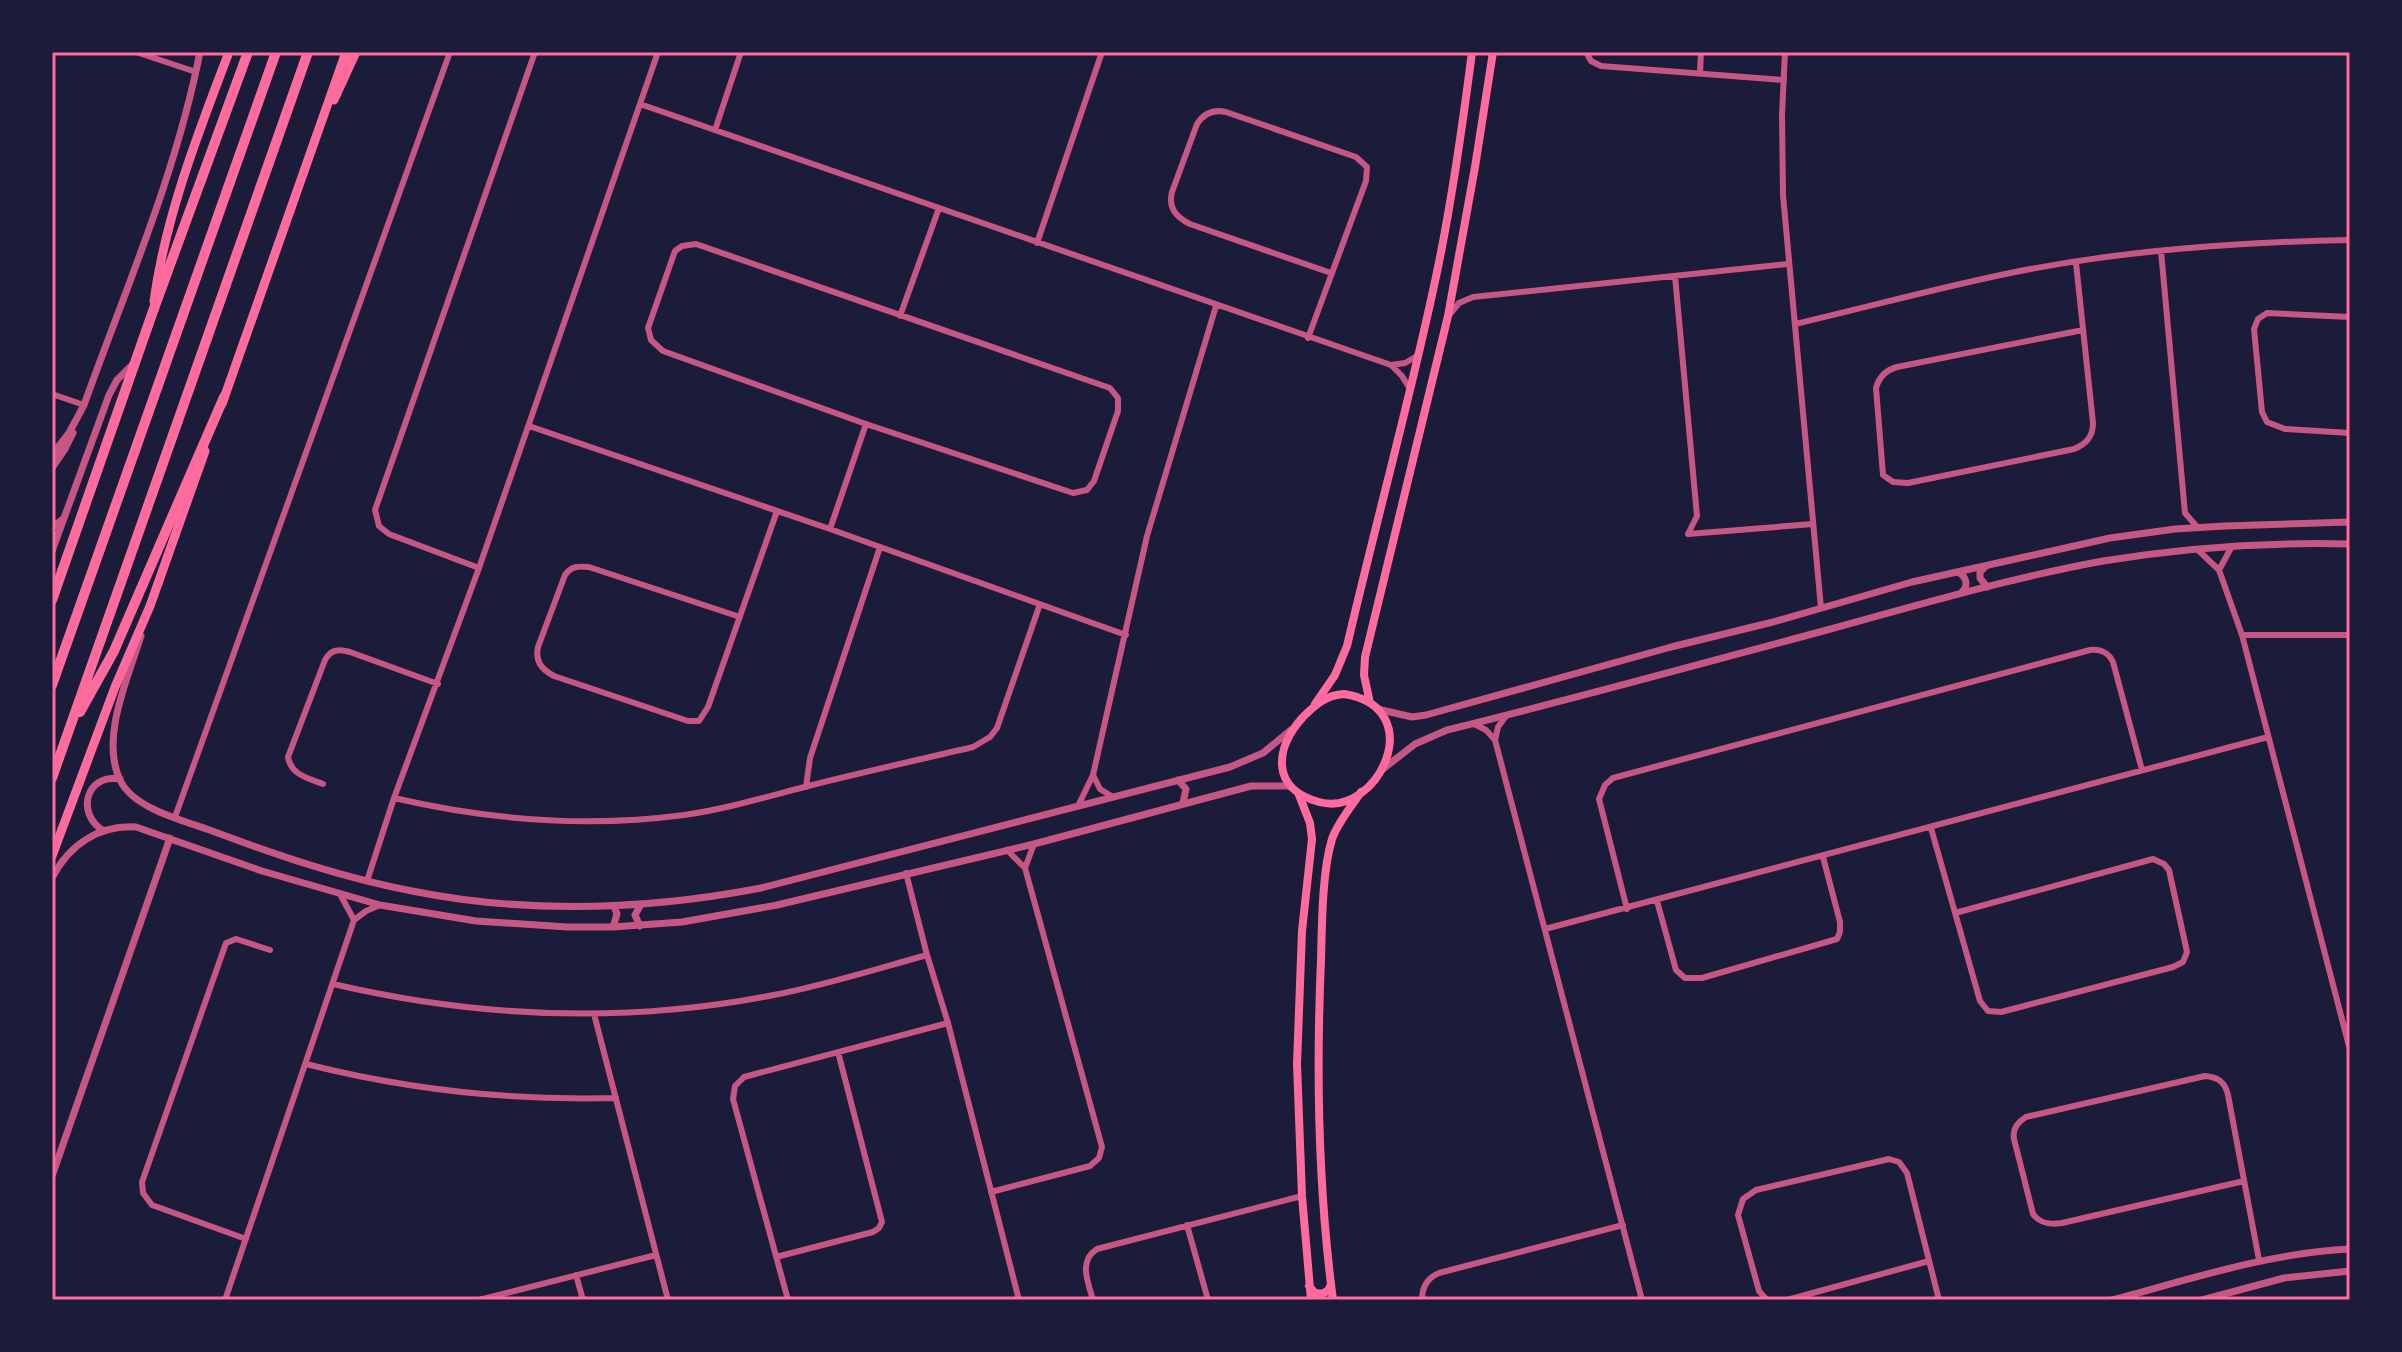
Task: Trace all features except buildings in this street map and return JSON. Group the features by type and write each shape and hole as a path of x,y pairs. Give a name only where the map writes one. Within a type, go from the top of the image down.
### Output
{"highway":[{"path":"52,600 248,52"},
{"path":"52,685 276,52"},
{"path":"52,778 308,52"},
{"path":"65,737 114,651 224,397"}],"main road":[{"path":"152,314 161,256 175,200 229,52"},
{"path":"52,856 119,676 150,606 346,52"},
{"path":"316,135 356,52"},
{"path":"1361,792 1336,804 1321,803 1299,795 1289,786 1281,755 1291,730 1315,704 1335,675 1347,646 1438,267 1472,52"},
{"path":"1333,1300 1319,1137 1318,1061 1322,934 1331,843 1337,828 1361,792 1383,769 1390,739 1386,723 1373,706 1364,675 1365,657 1448,316 1493,52"},
{"path":"1465,111 1473,120 1484,113"},
{"path":"1315,704 1344,694 1354,695 1373,706"},
{"path":"1299,795 1310,823 1312,839 1302,931 1297,1064 1302,1196 1311,1300"},
{"path":"1309,1285 1313,1291 1322,1294 1329,1290 1331,1282"}],"street":[{"path":"136,52 196,72"},
{"path":"52,468 65,449 84,405 167,179 200,52"},
{"path":"175,817 450,52"},
{"path":"479,568 389,534 379,526 375,510 535,52"},
{"path":"367,881 658,52"},
{"path":"715,130 741,52"},
{"path":"1037,243 1102,52"},
{"path":"1586,52 1591,61 1601,66 1784,80"},
{"path":"1700,73 1701,52"},
{"path":"1785,52 1782,166 1788,264 1821,608"},
{"path":"640,104 1391,365 1405,363 1418,355"},
{"path":"1308,338 1366,181 1368,172 1365,164 1356,157 1226,112 1213,111 1204,115 1197,124 1172,192 1171,203 1176,215 1190,224 1331,273"},
{"path":"52,143 52,149"},
{"path":"900,316 939,208"},
{"path":"1795,324 1988,278 2076,263 2238,244 2350,240"},
{"path":"691,244 709,247 900,316 1115,392 1119,402 1113,425 1092,484 1087,490 1073,493 668,354 651,340 648,332 648,323 673,256 678,248 691,244"},
{"path":"2161,251 2185,513 2198,528"},
{"path":"2076,263 2094,427 2083,445 1908,483 1893,482 1883,475 1876,388 1886,372 1897,367 2083,330"},
{"path":"1448,316 1459,303 1473,297 1788,264"},
{"path":"1675,276 1697,516 1688,534 1813,524"},
{"path":"1078,807 1093,775 1151,520 1216,306"},
{"path":"2350,317 2267,313 2258,319 2254,329 2262,412 2267,422 2285,429 2350,433"},
{"path":"52,551 109,395 117,380 136,362"},
{"path":"1391,365 1410,389"},
{"path":"52,394 84,405"},
{"path":"52,455 77,419"},
{"path":"830,529 866,424"},
{"path":"529,426 1126,635"},
{"path":"740,617 589,567 576,567 565,575 538,647 537,658 543,669 554,676 697,722 706,712 740,617 777,511"},
{"path":"2175,529 2185,513"},
{"path":"52,528 64,517"},
{"path":"1373,706 1412,717 1426,715 1912,582 2110,538 2175,529 2350,522"},
{"path":"1383,769 1424,739 1447,730 1987,587 2105,561 2231,548 2350,544"},
{"path":"806,787 810,758 880,547"},
{"path":"2219,570 2231,548"},
{"path":"2199,551 2219,570 2242,635 2350,1050"},
{"path":"1986,565 1980,575 1987,587"},
{"path":"1954,572 1962,574 1966,581 1965,589 1959,594"},
{"path":"394,798 486,816 565,821 683,815 758,801 973,747 990,737 1001,718 1040,604"},
{"path":"150,606 112,735 112,755 120,779 137,801 269,852 367,881 426,894 487,902 534,906 614,906 698,899 761,888 1230,767 1270,748 1291,730"},
{"path":"2242,635 2350,635"},
{"path":"323,784 295,772 289,766 288,757 330,653 337,650 350,652 438,684"},
{"path":"1627,909 1600,805 1600,794 1608,782 1613,778 1805,725 2098,650 2113,662 2142,770"},
{"path":"1495,740 1498,727 1506,716"},
{"path":"1474,724 1486,730 1495,740 1642,1300"},
{"path":"1545,929 2268,737"},
{"path":"1093,775 1100,789 1113,797"},
{"path":"104,831 94,823 88,812 89,794 101,781 113,777 120,779"},
{"path":"1178,780 1186,789 1183,803"},
{"path":"52,878 72,850 87,838 120,827 136,827 262,871 380,905 436,916 517,925 640,926 739,912 1034,844 1251,786 1289,786"},
{"path":"1931,828 1955,913 1980,1001 1984,1009 1994,1013 2173,967 2183,962 2187,952 2169,870 2153,859 1955,913"},
{"path":"52,1176 170,838"},
{"path":"1025,868 1034,844"},
{"path":"991,1192 1090,1166 1099,1158 1102,1147 1025,868 1007,850"},
{"path":"1657,901 1676,970 1685,978 1702,978 1837,939 1840,922 1823,857"},
{"path":"906,873 1019,1300"},
{"path":"340,894 354,920"},
{"path":"640,926 635,915 641,904"},
{"path":"225,1300 354,920 380,905"},
{"path":"613,927 617,914 614,906"},
{"path":"246,1239 152,1205 145,1198 142,1182 226,943 236,939 270,950"},
{"path":"333,984 450,1006 542,1014 594,1014 669,1010 775,995 927,955"},
{"path":"594,1014 668,1300"},
{"path":"788,1300 733,1099 737,1083 744,1077 948,1023"},
{"path":"776,1257 873,1232 882,1222 838,1052"},
{"path":"306,1064 385,1082 466,1094 552,1099 616,1098"},
{"path":"2244,1181 2062,1223 2046,1223 2033,1214 2014,1131 2026,1117 2205,1076 2220,1080 2227,1090 2259,1260"},
{"path":"1767,1300 1759,1291 1738,1215 1743,1199 1756,1190 1885,1159 1901,1163 1907,1173 1939,1300"},
{"path":"1093,1300 1085,1267 1091,1252 1097,1249 1302,1196"},
{"path":"1187,1225 1208,1300"},
{"path":"1422,1300 1427,1281 1439,1273 1623,1225"},
{"path":"2112,1300 2259,1260 2350,1249"},
{"path":"479,1300 656,1255"},
{"path":"1787,1300 1929,1261"},
{"path":"2202,1300 2284,1278 2350,1271"},
{"path":"576,1275 583,1300"}]}
